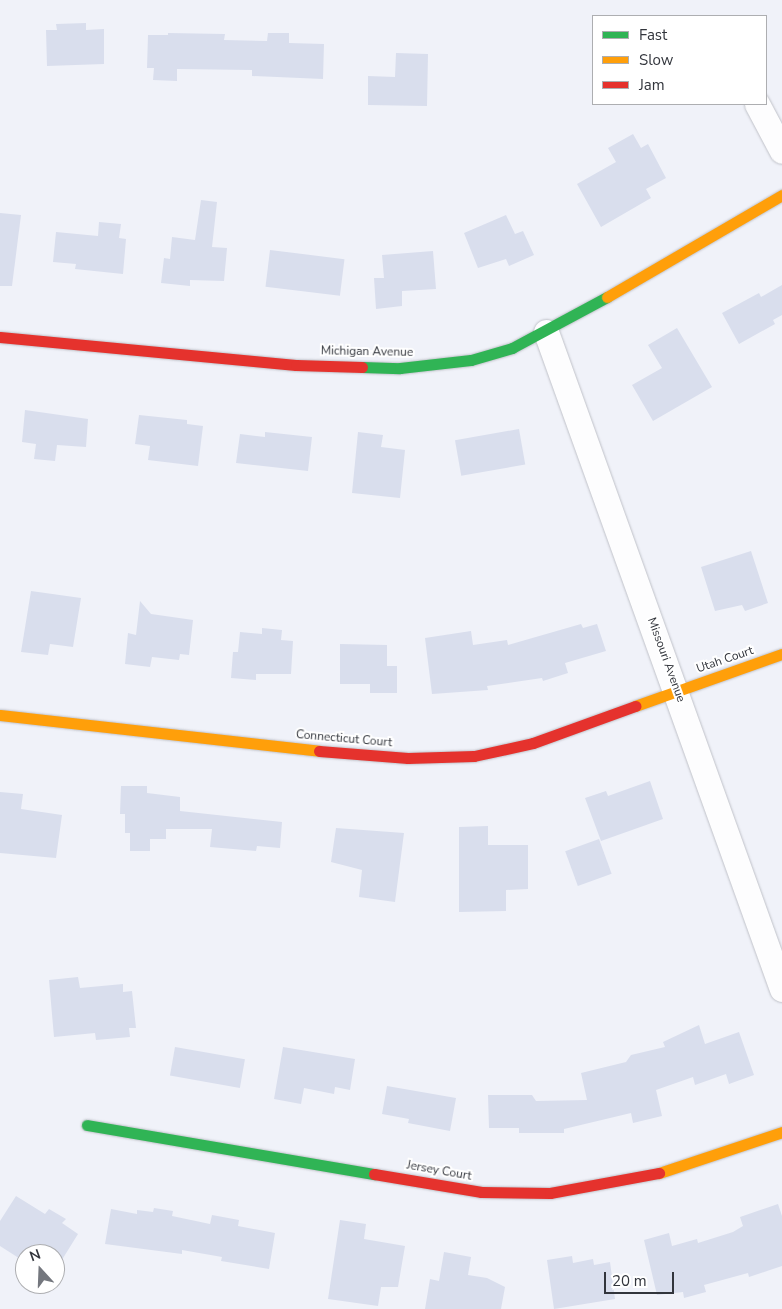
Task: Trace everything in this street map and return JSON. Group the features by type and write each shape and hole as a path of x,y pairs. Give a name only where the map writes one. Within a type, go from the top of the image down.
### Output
{"street":[{"path":"758,105 782,151"},
{"name":"Michigan Avenue","path":"0,338 296,365 400,368 471,360 546,332 782,195"},
{"name":"Missouri Avenue","path":"546,332 677,691 782,989"},
{"name":"Utah Court","path":"677,691 782,654"},
{"name":"Connecticut Court","path":"0,716 342,754 442,759 474,756 534,743 677,691"},
{"name":"Jersey Court","path":"87,1125 481,1192 550,1193 630,1180 682,1167 782,1132"}],"building":[{"path":"86,23 86,30 104,29 104,64 47,66 46,30 57,30 56,24"},
{"path":"168,33 225,34 224,40 267,41 268,33 289,33 289,43 324,44 323,79 252,76 252,70 177,69 177,81 153,80 154,68 147,68 148,35 168,35"},
{"path":"396,53 428,54 427,106 368,105 368,76 395,77"},
{"path":"633,134 641,148 648,144 666,178 646,189 651,198 601,227 577,184 616,162 608,148"},
{"path":"201,200 217,202 212,247 227,248 224,281 190,280 190,286 161,283 164,258 170,259 172,237 195,240"},
{"path":"0,213 21,215 12,286 0,286"},
{"path":"506,215 515,234 523,231 534,255 509,266 506,259 478,268 464,233"},
{"path":"99,222 121,224 119,238 126,239 123,274 75,269 76,264 53,262 56,232 98,236"},
{"path":"270,250 344,259 340,296 265,287"},
{"path":"433,251 436,289 402,291 402,306 376,309 374,278 384,278 382,255"},
{"path":"782,285 782,315 773,320 775,324 739,344 722,313 759,293 761,297"},
{"path":"677,328 712,387 653,421 632,385 662,368 648,345"},
{"path":"25,410 88,419 86,447 57,445 55,461 34,459 36,444 22,442"},
{"path":"139,415 187,420 187,424 203,426 198,466 148,460 150,446 135,444"},
{"path":"519,429 525,464 461,476 455,440"},
{"path":"265,432 312,437 308,471 236,463 240,434 265,437"},
{"path":"358,432 383,435 381,447 405,450 400,498 352,493"},
{"path":"751,551 768,603 745,611 742,605 715,611 701,567"},
{"path":"31,591 81,598 73,647 50,644 48,655 21,652"},
{"path":"140,601 151,614 193,620 189,655 180,654 179,660 152,657 150,667 125,664 128,633 136,635"},
{"path":"581,624 583,628 597,624 606,651 565,663 568,673 543,681 542,678 487,686 488,690 432,694 425,638 471,631 473,645 507,640 508,645"},
{"path":"262,628 282,630 281,640 293,641 291,674 256,674 256,680 231,678 233,652 238,652 240,632 262,634"},
{"path":"340,644 387,645 387,666 397,666 397,693 370,693 370,684 340,684"},
{"path":"650,781 663,819 601,841 585,798 606,791 608,796"},
{"path":"121,786 147,786 147,793 180,797 180,811 282,822 280,848 257,846 256,851 210,847 212,829 166,829 166,839 150,839 150,851 130,851 130,833 125,833 125,814 120,814"},
{"path":"0,792 23,794 21,809 62,815 56,858 0,853"},
{"path":"488,826 488,845 528,845 528,889 506,890 506,911 459,912 459,827"},
{"path":"336,828 404,833 395,902 359,897 362,870 331,862"},
{"path":"599,839 612,874 578,886 565,851"},
{"path":"78,977 80,988 123,984 123,992 132,991 136,1028 129,1028 130,1037 96,1040 95,1033 54,1037 49,980"},
{"path":"699,1025 705,1044 739,1032 754,1075 729,1084 726,1074 695,1085 693,1077 656,1090 662,1116 633,1123 631,1113 564,1129 564,1133 519,1133 519,1128 489,1128 488,1095 532,1095 536,1101 587,1100 581,1073 626,1062 631,1055 665,1047 663,1042"},
{"path":"175,1047 245,1059 240,1088 170,1076"},
{"path":"283,1047 355,1059 350,1090 335,1087 334,1094 304,1088 301,1104 274,1099"},
{"path":"387,1086 456,1098 450,1131 408,1123 409,1119 382,1114"},
{"path":"16,1196 45,1214 49,1209 66,1219 62,1223 78,1234 65,1255 65,1244 15,1244 15,1256 0,1246 0,1221"},
{"path":"778,1204 782,1216 782,1266 749,1277 748,1273 704,1285 706,1292 684,1298 683,1292 657,1295 644,1240 669,1233 672,1246 697,1239 698,1243 733,1232 743,1226 740,1217"},
{"path":"154,1208 173,1211 172,1216 210,1224 212,1215 239,1220 238,1226 275,1233 269,1269 221,1261 222,1257 182,1250 182,1254 105,1244 111,1209 137,1214 137,1210 153,1212"},
{"path":"340,1220 366,1224 364,1239 405,1246 398,1287 381,1287 378,1306 328,1299"},
{"path":"444,1252 471,1257 468,1275 487,1278 505,1287 501,1309 425,1309 430,1279 439,1281"},
{"path":"572,1256 573,1263 593,1259 594,1265 610,1262 615,1299 554,1309 547,1260"}],"traffic: fast":[{"path":"362,367 400,368 471,360 512,348 607,297"},
{"path":"87,1125 374,1174"}],"traffic: slow":[{"path":"607,297 782,195"},
{"path":"635,706 782,654"},
{"path":"0,715 319,751"},
{"path":"659,1173 782,1132"}],"traffic: jam":[{"path":"0,337 296,365 362,367"},
{"path":"319,751 408,758 474,756 533,743 635,706"},
{"path":"374,1174 481,1192 550,1193 659,1173"}]}
